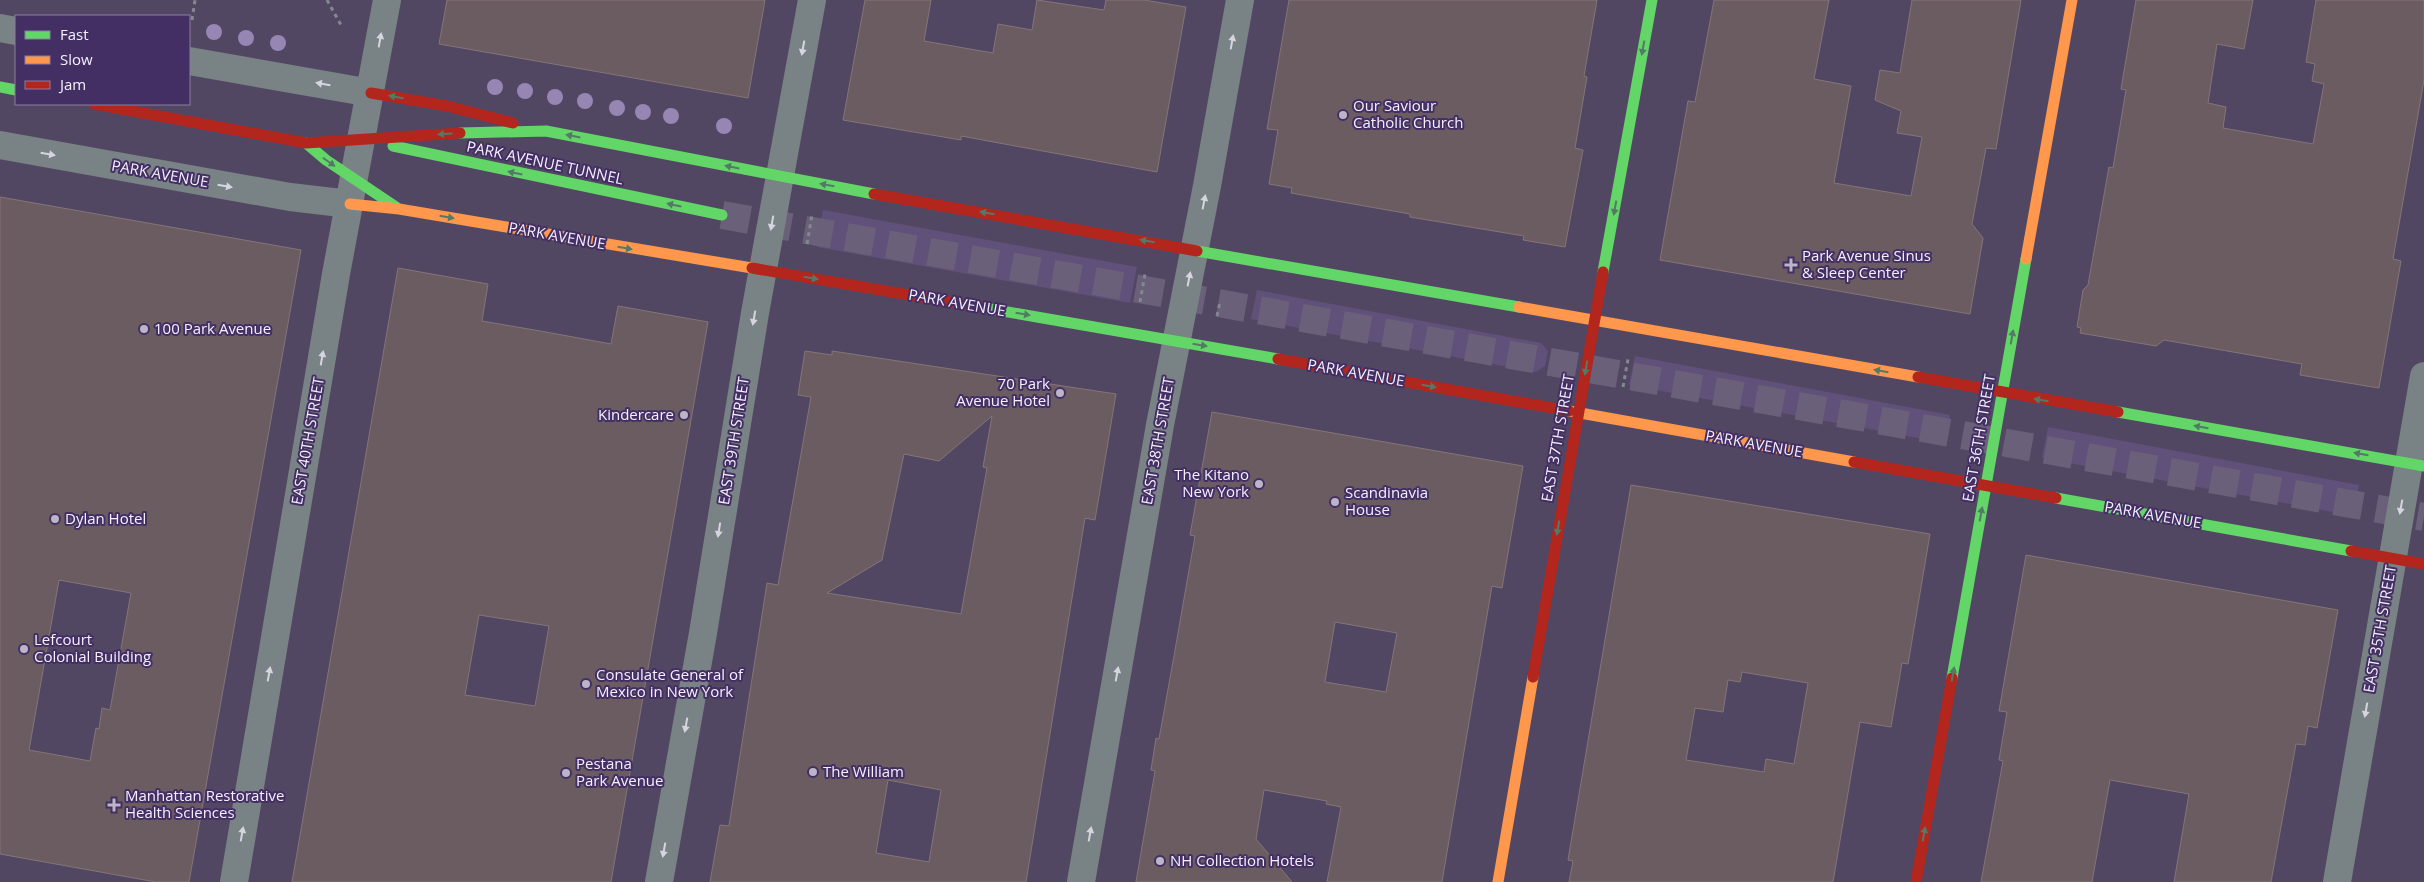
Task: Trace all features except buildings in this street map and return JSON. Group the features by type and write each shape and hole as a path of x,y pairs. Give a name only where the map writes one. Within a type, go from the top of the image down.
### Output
{"main road":[{"name":"EAST 37TH STREET","path":"1498,882 1578,413 1652,0"},
{"name":"EAST 36TH STREET","path":"1916,882 2072,0"},
{"path":"0,87 15,90"},
{"path":"371,93 447,106 546,131 780,176 2002,393 2416,464"},
{"path":"100,105 306,142 442,134 546,131"},
{"name":"PARK AVENUE TUNNEL","path":"362,140 722,215"},
{"name":"PARK AVENUE","path":"306,142 326,160 352,191 399,209 1176,342 2424,564"},
{"path":"352,191 399,209"}],"street":[{"name":"EAST 40TH STREET","path":"234,882 336,274 387,0"},
{"name":"EAST 39TH STREET","path":"659,882 763,270 812,0"},
{"name":"EAST 38TH STREET","path":"1081,882 1160,425 1195,250 1240,0"},
{"path":"0,28 15,31"},
{"path":"190,61 371,93"},
{"name":"PARK AVENUE","path":"0,145 290,198 352,191"},
{"name":"EAST 35TH STREET","path":"2337,882 2392,558 2416,464 2424,376"}],"path":[{"path":"192,20 195,0"},
{"path":"327,0 341,25"},
{"path":"807,244 813,210"},
{"path":"1139,308 1145,271"},
{"path":"1622,393 1628,356"}],"shaded area":[{"path":"823,210 1137,267 1130,303 817,247"},
{"path":"1257,290 1541,343 1548,351 1545,366 1536,372 1251,319"},
{"path":"1635,356 1950,415 1945,443 1629,385"},
{"path":"2048,427 2359,485 2354,516 2042,458"}],"tunnel":[{"path":"722,215 2424,517"}],"traffic: fast":[{"path":"1603,272 1652,0"},
{"path":"0,87 15,90"},
{"path":"460,133 546,131 874,194"},
{"path":"306,143 326,160 396,207"},
{"path":"393,146 722,215"},
{"path":"1197,251 1519,307"},
{"path":"1952,678 2026,259"},
{"path":"985,308 1278,359"},
{"path":"2118,412 2424,466"},
{"path":"2056,498 2351,551"}],"traffic: slow":[{"path":"2026,259 2072,0"},
{"path":"350,204 399,209 752,268"},
{"path":"1519,307 1918,377"},
{"path":"1569,411 1854,462"},
{"path":"1498,882 1533,677"}],"traffic: jam":[{"path":"371,93 447,106 513,123"},
{"path":"99,105 306,143 460,133"},
{"path":"874,194 1197,251"},
{"path":"752,268 985,308"},
{"path":"1533,677 1603,272"},
{"path":"1278,359 1569,411"},
{"path":"1918,377 2118,412"},
{"path":"1854,462 2056,498"},
{"path":"2351,551 2424,564"},
{"path":"1916,882 1952,678"}],"place":[{"name":"Our Saviour Catholic Church","path":"1343,115"},
{"name":"Park Avenue Sinus & Sleep Center","path":"1791,265"},
{"name":"100 Park Avenue","path":"144,329"},
{"name":"70 Park Avenue Hotel","path":"1060,393"},
{"name":"Kindercare","path":"684,415"},
{"name":"The Kitano New York","path":"1259,484"},
{"name":"Scandinavia House","path":"1335,502"},
{"name":"Dylan Hotel","path":"55,519"},
{"name":"Lefcourt Colonial Building","path":"24,649"},
{"name":"Consulate General of Mexico in New York","path":"586,684"},
{"name":"The William","path":"813,772"},
{"name":"Pestana Park Avenue","path":"566,773"},
{"name":"Manhattan Restorative Health Sciences","path":"114,805"},
{"name":"NH Collection Hotels","path":"1160,861"}]}
